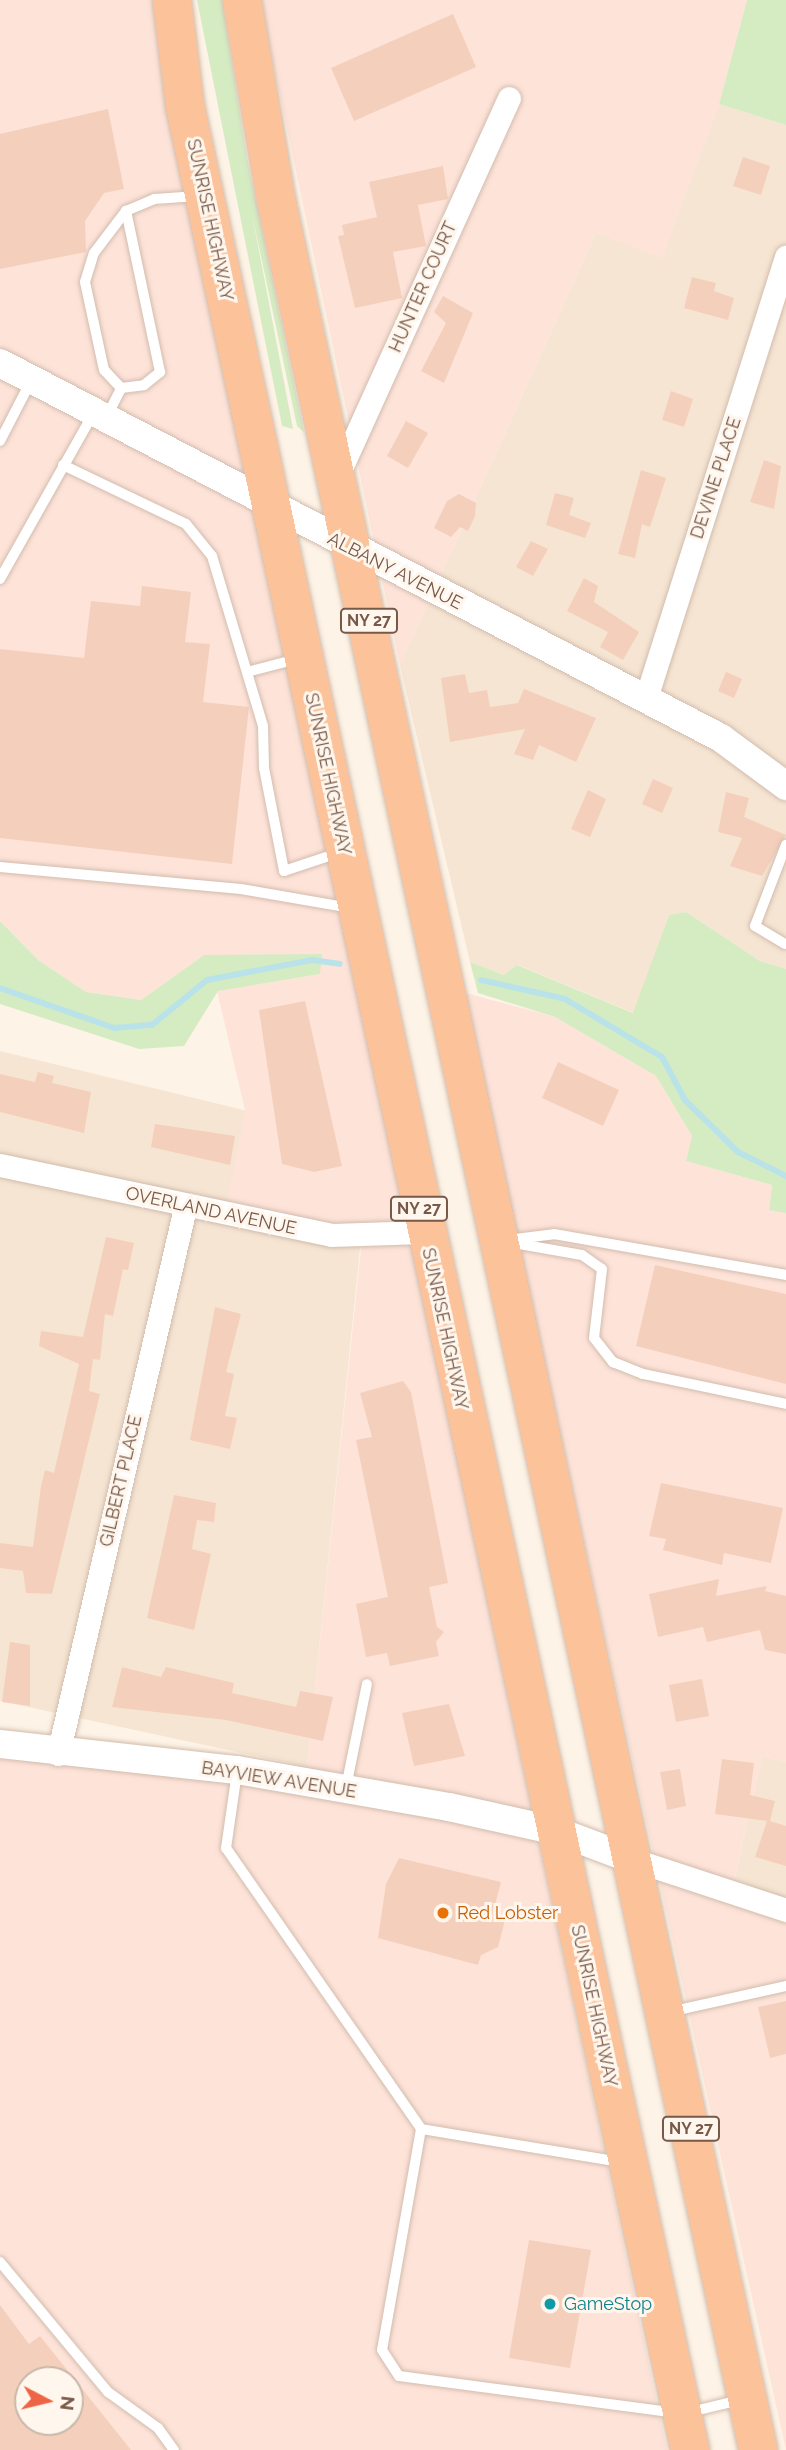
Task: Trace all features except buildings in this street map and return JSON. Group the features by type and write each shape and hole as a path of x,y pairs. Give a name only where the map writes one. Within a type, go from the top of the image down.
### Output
{"highway":[{"name":"SUNRISE HIGHWAY","path":"172,0 204,195 424,1232 686,2432"},
{"name":"NY 27","path":"242,0 276,199 354,550 758,2450"}],"street":[{"name":"HUNTER COURT","path":"337,477 509,98"},
{"name":"DEVINE PLACE","path":"646,698 786,257"},
{"name":"ALBANY AVENUE","path":"0,363 272,509 721,738 786,786"},
{"name":"OVERLAND AVENUE","path":"0,1165 185,1208 331,1236 424,1232"},
{"name":"GILBERT PLACE","path":"58,1755 185,1208"},
{"name":"BAYVIEW AVENUE","path":"0,1744 58,1755 237,1770 345,1789 556,1831 631,1859"},
{"path":"631,1859 786,1910"}],"lane":[{"path":"121,388 104,370 85,282 94,253 126,211 154,199 204,195"},
{"path":"0,579 63,465 121,388 144,385 160,372 126,211"},
{"path":"0,441 31,380"},
{"path":"63,465 186,524 212,556 263,726 264,768 284,871 286,895"},
{"path":"247,672 303,657"},
{"path":"785,944 755,926 786,845"},
{"path":"284,871 344,851"},
{"path":"0,867 286,895 356,909"},
{"path":"501,1241 554,1234 786,1275"},
{"path":"501,1241 582,1255 602,1269 594,1338 613,1362 643,1374 786,1404"},
{"path":"345,1789 367,1684"},
{"path":"237,1770 226,1848 421,2129 382,2350 399,2376 686,2432 747,2399"},
{"path":"666,2012 786,1986"},
{"path":"421,2129 628,2163"},
{"path":"0,2262 108,2392 158,2428 174,2450"}],"shaded area":[{"path":"0,0 155,0 215,311 667,2450 0,2450 0,1736 67,1748 307,1766 363,1230 226,1207 245,1110 217,991 320,974 204,955 141,1000 86,992 38,960 0,921"},
{"path":"260,0 747,0 719,104 662,258 596,233 400,665"},
{"path":"719,104 786,125 786,969 760,961 686,912 669,915 634,1013 518,965 504,975 470,962 400,665 596,233 662,257"},
{"path":"462,992 555,1017 656,1076 692,1136 686,1161 772,1185 769,1209 786,1213 786,1762 762,1756 730,1899 786,1919 786,2450"},
{"path":"0,1051 371,1141 307,1767 0,1701"},
{"path":"762,1756 786,1762 786,1919 730,1900"}],"green space":[{"path":"197,0 222,0 247,158 304,432 297,426 252,214 293,429 282,426"},
{"path":"747,0 786,0 786,125 719,104"},
{"path":"686,912 760,961 786,969 786,1213 769,1210 772,1185 686,1161 692,1136 656,1076 555,1017 478,993 470,962 504,975 517,965 633,1013 669,915"},
{"path":"0,921 38,960 86,992 141,1000 204,955 322,954 320,974 218,991 184,1046 139,1049 0,1004"}],"waterway":[{"path":"0,988 114,1028 152,1025 207,980 312,960 340,964"},
{"path":"481,980 565,999 662,1057 685,1100 738,1152 786,1176"}],"place":[{"name":"Red Lobster","path":"443,1913"},
{"name":"GameStop","path":"550,2304"}]}
